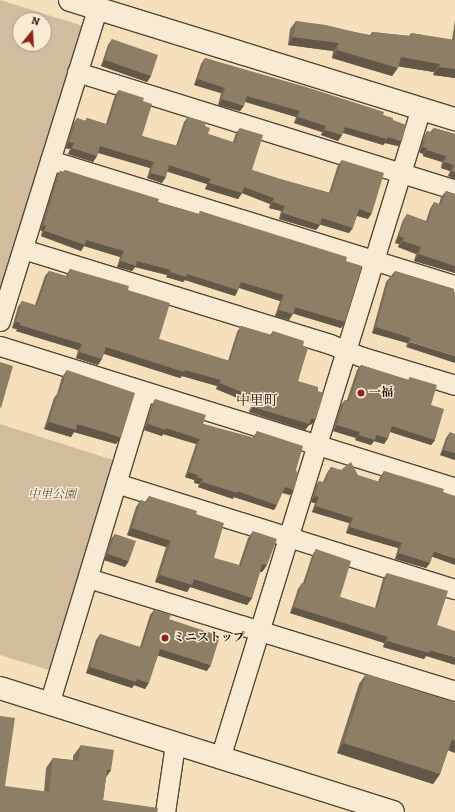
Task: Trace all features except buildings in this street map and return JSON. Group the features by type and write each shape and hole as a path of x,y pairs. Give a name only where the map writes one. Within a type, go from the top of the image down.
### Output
{"street":[{"path":"70,0 455,119"},
{"path":"0,321 97,9"},
{"path":"77,72 455,190"},
{"path":"220,758 421,108"},
{"path":"50,160 455,285"},
{"path":"23,249 323,341 346,350 455,385"},
{"path":"0,346 455,488"},
{"path":"49,704 144,392"},
{"path":"116,483 289,538 455,588"},
{"path":"88,578 455,691"},
{"path":"0,688 393,812"},
{"path":"165,812 175,744"}],"green space":[{"path":"0,0 38,12 12,12 12,52 52,52 52,16 83,26 0,293"},
{"name":"中里公園","path":"0,424 116,461 52,671 0,655"}],"place":[{"name":"一福","path":"361,393"},
{"name":"ミニストップ","path":"165,638"}],"district":[{"name":"中里町","path":"257,401"}]}
